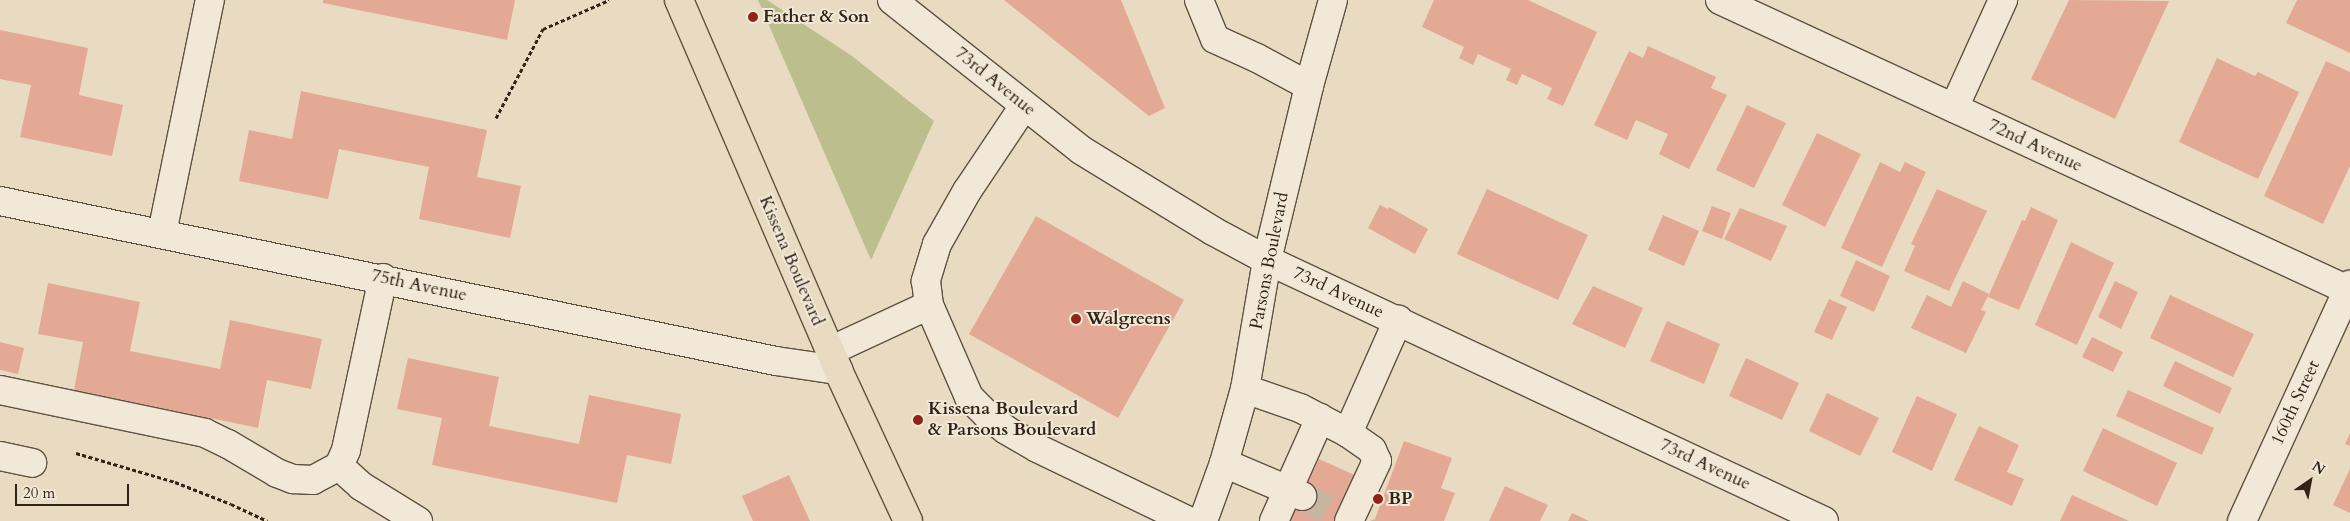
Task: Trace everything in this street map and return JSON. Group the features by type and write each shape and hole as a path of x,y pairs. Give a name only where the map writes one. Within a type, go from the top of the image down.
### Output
{"main road":[{"name":"Kissena Boulevard","path":"679,0 834,360 907,520"}],"street":[{"path":"162,233 210,0"},
{"name":"73rd Avenue","path":"892,0 1081,150 1129,181 1267,260 1824,521"},
{"path":"1199,0 1215,39 1257,58 1309,86"},
{"name":"Parsons Boulevard","path":"1203,521 1224,463 1245,389 1267,260 1309,86 1333,0"},
{"name":"72nd Avenue","path":"1720,0 2349,289"},
{"path":"1954,108 2003,0"},
{"path":"1024,106 967,191 937,244 926,281 929,305 969,397 987,415 1006,430 1037,448 1189,521"},
{"name":"75th Avenue","path":"0,200 776,361 834,360"},
{"path":"0,390 204,433 228,444 277,473 293,479 312,480 339,466 352,427 383,278"},
{"name":"160th Street","path":"2242,521 2349,289"},
{"path":"834,360 929,305"},
{"path":"1348,433 1398,320"},
{"path":"1245,389 1300,408 1348,433 1372,450 1377,461 1346,519"},
{"path":"1274,521 1295,493 1320,418"},
{"path":"0,456 32,463"},
{"path":"1224,463 1295,493"},
{"path":"339,466 361,486 418,521"}],"path":[{"path":"496,118 543,29 609,0"},
{"path":"76,453 175,482 231,504 267,521"}],"green space":[{"path":"758,0 767,0 852,56 934,121 871,260"}],"building":[{"path":"323,0 515,0 507,40 323,3"},
{"path":"1004,0 1121,0 1165,108 1149,116"},
{"path":"1434,0 1528,0 1597,32 1563,106 1547,99 1552,88 1522,74 1517,85 1506,80 1511,69 1478,54 1473,65 1459,58 1464,47 1422,27"},
{"path":"2069,0 2169,1 2115,119 2031,79"},
{"path":"2297,0 2350,0 2350,53 2286,23"},
{"path":"0,30 88,48 79,95 123,105 112,156 20,137 31,85 0,79"},
{"path":"1648,46 1716,77 1711,88 1727,95 1689,169 1659,154 1668,134 1636,120 1627,140 1594,125 1629,51 1643,58"},
{"path":"2217,58 2255,76 2258,72 2299,92 2258,179 2179,142"},
{"path":"2326,61 2350,72 2350,166 2323,224 2264,196"},
{"path":"301,91 487,130 477,177 521,186 510,238 419,219 429,167 339,149 328,199 239,181 249,130 292,139"},
{"path":"1747,105 1786,123 1754,188 1716,170"},
{"path":"1817,133 1861,154 1825,227 1782,205"},
{"path":"1880,162 1900,172 1905,162 1926,172 1882,267 1841,248"},
{"path":"1487,189 1588,235 1558,300 1457,254"},
{"path":"1937,189 1987,211 1949,291 1904,271 1915,246 1911,244"},
{"path":"1380,205 1388,209 1389,207 1428,229 1415,254 1368,228"},
{"path":"1712,206 1731,213 1722,239 1702,231"},
{"path":"2031,207 2058,220 2019,310 1988,297 2022,220 2025,221"},
{"path":"1740,208 1787,226 1771,261 1724,239"},
{"path":"1663,215 1699,231 1684,266 1648,250"},
{"name":"Walgreens","path":"1036,216 1184,300 1118,418 969,334"},
{"path":"2071,242 2114,263 2077,345 2035,325"},
{"path":"1856,260 1890,276 1874,312 1840,296"},
{"path":"1963,281 1989,294 1981,310 1986,312 1966,353 1911,328 1927,295 1951,307"},
{"path":"2115,281 2138,292 2121,329 2098,317"},
{"path":"48,283 140,302 130,351 220,369 230,320 322,339 311,389 267,380 258,428 74,390 83,342 38,334"},
{"path":"1593,286 1643,308 1625,348 1572,324"},
{"path":"2170,295 2254,334 2233,377 2150,338"},
{"path":"1829,299 1847,307 1832,340 1814,332"},
{"path":"1667,321 1720,344 1704,384 1650,361"},
{"path":"2092,337 2123,352 2113,372 2082,357"},
{"path":"0,342 24,348 18,374 0,370"},
{"path":"408,358 499,377 489,426 579,444 589,395 681,414 671,464 627,455 617,503 432,465 442,418 397,409"},
{"path":"1746,358 1799,383 1782,420 1729,396"},
{"path":"2175,361 2232,388 2220,414 2163,386"},
{"path":"2128,390 2214,428 2202,455 2116,416"},
{"path":"1827,393 1879,418 1860,456 1809,431"},
{"path":"1917,396 1957,414 1932,471 1892,452"},
{"path":"1979,426 2019,445 2007,472 2024,479 2012,506 1954,480"},
{"path":"2103,428 2177,463 2157,506 2083,471"},
{"path":"2350,433 2350,446 2345,444"},
{"path":"1404,441 1452,458 1441,488 1455,493 1444,521 1370,521 1375,519"},
{"path":"1319,459 1359,477 1338,521 1290,521"},
{"path":"2350,469 2350,513 2333,505"},
{"path":"789,475 810,521 753,521 742,496"},
{"path":"1505,486 1548,505 1540,521 1489,521"},
{"path":"2072,495 2129,521 2060,521"},
{"path":"1572,513 1589,521 1568,521"}],"tunnel":[{"path":"1302,496 1341,516"}],"place":[{"name":"Father & Son","path":"753,17"},
{"name":"Walgreens","path":"1076,319"},
{"name":"Kissena Boulevard & Parsons Boulevard","path":"918,420"},
{"name":"BP","path":"1378,499"}]}
